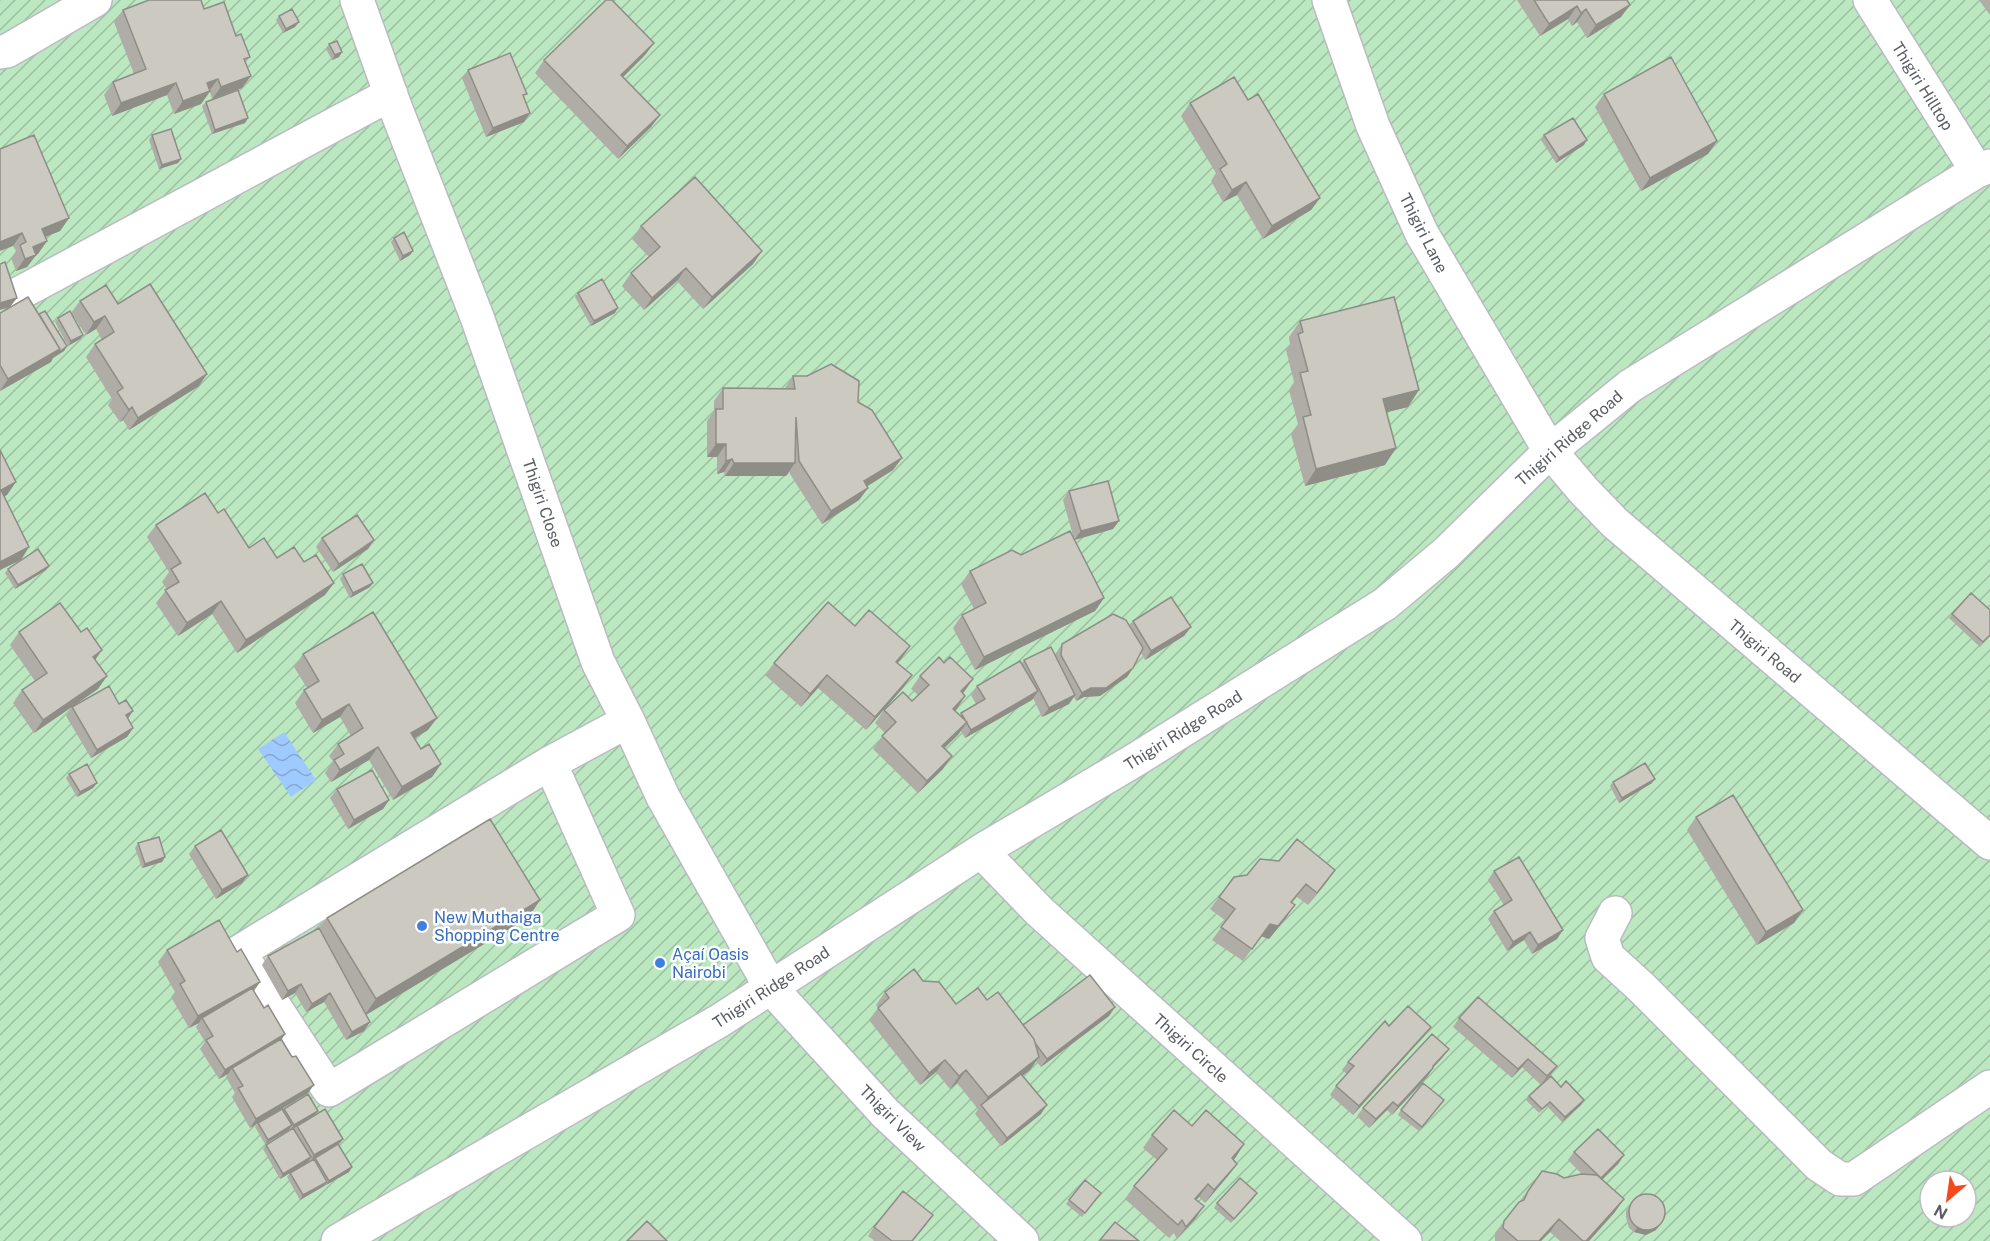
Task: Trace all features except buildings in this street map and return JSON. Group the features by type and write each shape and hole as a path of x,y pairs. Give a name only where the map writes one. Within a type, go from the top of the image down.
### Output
{"street":[{"path":"0,52 7,51 94,0"},
{"name":"Thigiri Close","path":"357,0 477,317 598,662 663,797 771,988"},
{"name":"Thigiri Lane","path":"1329,0 1373,126 1422,234 1550,451"},
{"name":"Thigiri Hilltop","path":"1870,0 1984,169"},
{"path":"20,293 391,94"},
{"name":"Thigiri Ridge Road","path":"338,1241 719,1021 981,851 1145,754 1385,604 1446,553 1550,451 1630,386 1984,169"},
{"name":"Thigiri Road","path":"1550,451 1615,523 1990,843"},
{"path":"550,763 618,915 329,1090 239,952 550,763 628,721"},
{"name":"Thigiri Circle","path":"981,851 1039,911 1405,1241"},
{"path":"1616,913 1602,938 1608,957 1641,987 1819,1165 1840,1179 1854,1179 1990,1087"},
{"name":"Thigiri View","path":"771,988 885,1113 1022,1241"}],"green space":[{"path":"0,0 1990,0 1990,1241 0,1241"}],"water":[{"path":"284,732 316,780 291,797 258,749"}],"place":[{"name":"New Muthaiga Shopping Centre","path":"422,926"},
{"name":"Açaí Oasis Nairobi","path":"660,963"}]}
